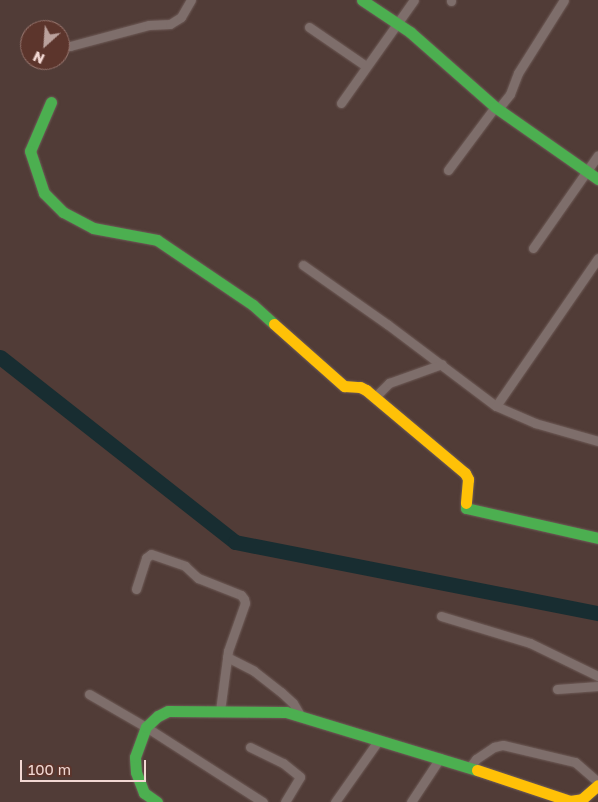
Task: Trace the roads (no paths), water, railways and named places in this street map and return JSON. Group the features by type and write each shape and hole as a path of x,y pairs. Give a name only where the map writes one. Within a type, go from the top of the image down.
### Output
{"street":[{"path":"70,46 149,26 170,24 181,17 191,0"},
{"path":"362,0 398,22 497,108 598,179"},
{"path":"341,103 414,0"},
{"path":"448,170 510,94 518,73 564,0"},
{"path":"309,26 366,66"},
{"path":"51,102 30,151 37,177 44,193 63,212 93,228 157,240 252,305 344,386 360,387 375,397 465,473 468,479 466,508 531,521 598,538"},
{"path":"533,248 598,154"},
{"path":"496,406 598,258"},
{"path":"303,265 442,364 496,406 535,423 598,442"},
{"path":"375,397 389,383 442,364"},
{"path":"136,589 146,558 151,554 185,566 198,578 241,595 245,603 227,656 220,711"},
{"path":"441,616 530,643 598,676"},
{"path":"227,656 254,671 281,692 293,703 301,717"},
{"path":"556,689 598,686"},
{"path":"89,694 146,727 263,802"},
{"path":"157,802 144,793 135,764 136,750 146,727 158,716 168,712 286,712 470,767 570,801 582,799 598,783 575,762 503,745 494,747 476,759 470,767"},
{"path":"335,802 378,741"},
{"path":"250,747 283,763 300,777 285,802"},
{"path":"411,802 440,758"}],"waterway":[{"path":"0,357 235,542 598,613"}]}
